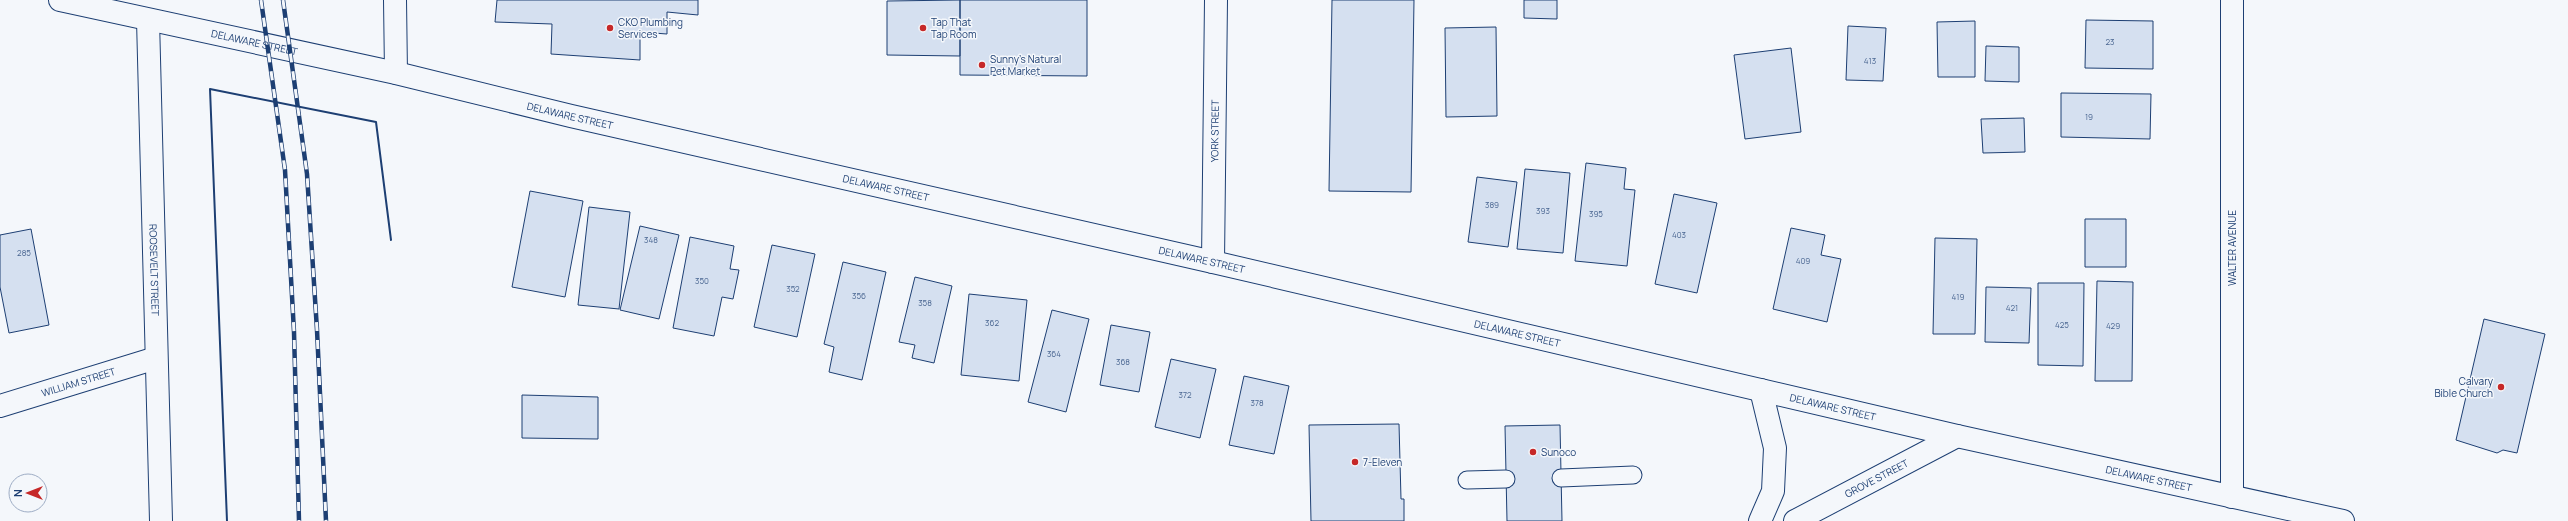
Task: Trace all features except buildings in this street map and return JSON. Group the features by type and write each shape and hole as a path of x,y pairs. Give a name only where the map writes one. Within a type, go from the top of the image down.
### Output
{"main road":[{"name":"DELAWARE STREET","path":"60,0 396,73 571,116 1213,262 1957,436 2232,497 2304,517 2343,521"},
{"path":"395,0 396,73"},
{"name":"YORK STREET","path":"1213,262 1216,0"},
{"name":"WALTER AVENUE","path":"2232,0 2232,497"},
{"name":"ROOSEVELT STREET","path":"148,20 161,521"},
{"name":"WILLIAM STREET","path":"0,406 156,358"},
{"path":"1760,521 1773,491 1775,448 1761,390"},
{"name":"GROVE STREET","path":"1795,521 1957,436"}],"lane":[{"path":"1561,478 1633,475"},
{"path":"1467,480 1506,479"}],"railway":[{"path":"261,0 285,170 294,332 299,521"},
{"path":"283,0 307,174 317,330 326,521"}],"wall":[{"path":"227,521 210,89 376,122 391,240"}],"place":[{"name":"CKO Plumbing Services","path":"610,28"},
{"name":"Tap That Tap Room","path":"923,28"},
{"name":"Sunny's Natural Pet Market","path":"982,65"},
{"name":"Calvary Bible Church","path":"2501,387"},
{"name":"Sunoco","path":"1533,452"},
{"name":"7-Eleven","path":"1355,462"}]}
